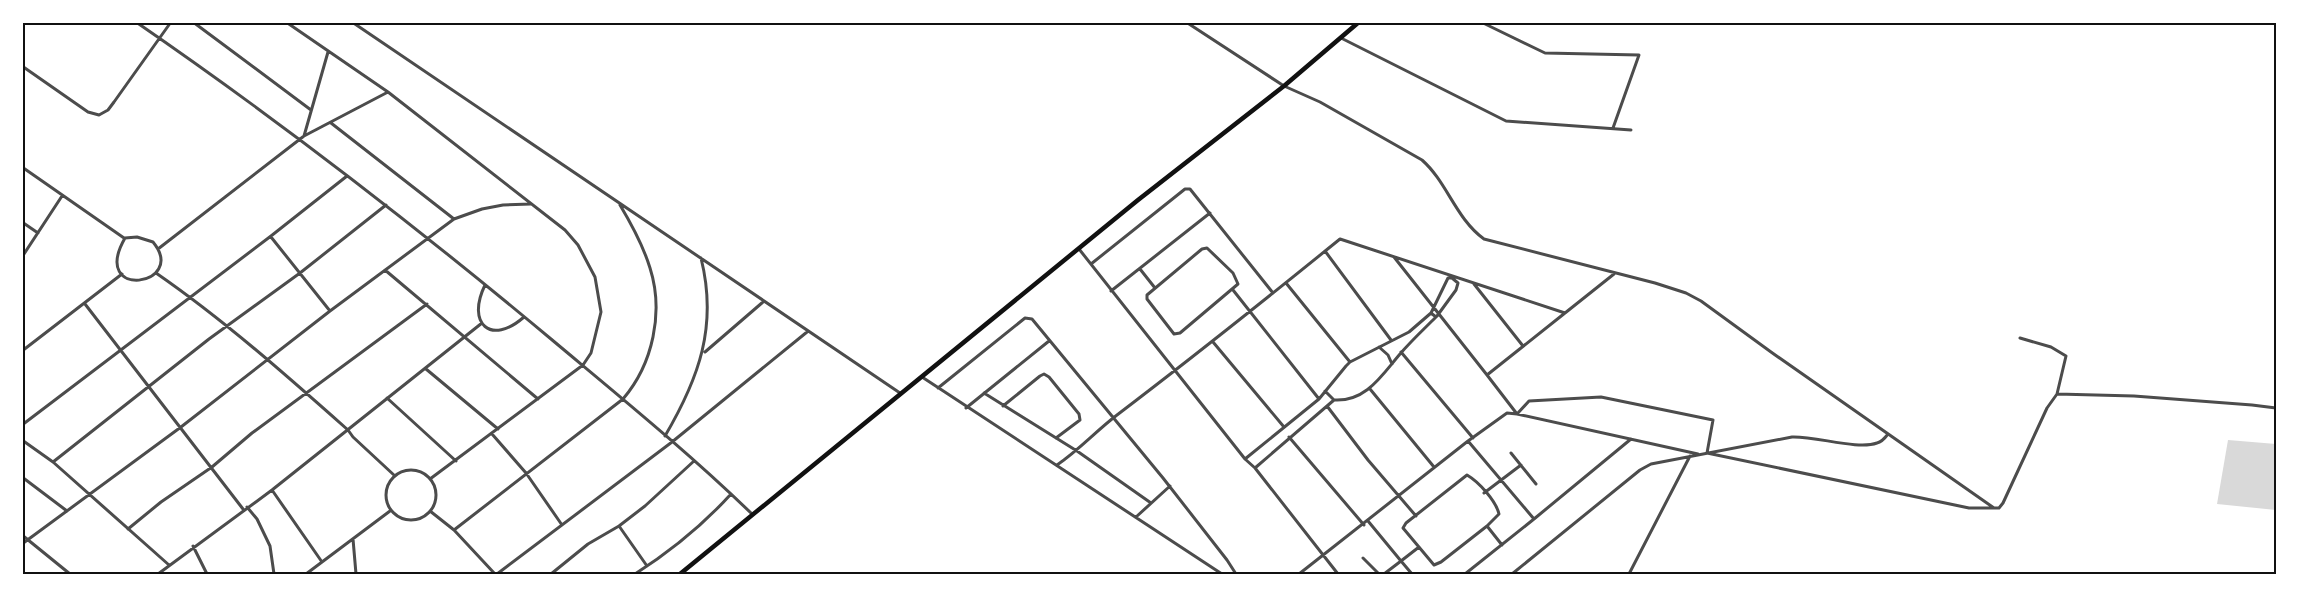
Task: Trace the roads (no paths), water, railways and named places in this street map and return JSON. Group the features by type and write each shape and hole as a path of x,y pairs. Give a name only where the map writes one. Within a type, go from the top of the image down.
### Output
{"main road":[{"path":"680,574 1189,159 1284,86 1359,22"}],"street":[{"path":"136,22 300,140 427,237 623,399 752,514"},
{"path":"22,66 88,112 99,115 108,110 171,22"},
{"path":"193,22 311,110"},
{"path":"286,22 388,92 531,204 572,238 588,261 595,277 601,312 591,353 583,365 430,479"},
{"path":"352,22 901,394"},
{"path":"1186,22 1284,86 1320,102 1422,160 1470,226 1484,239 1686,293 1701,301 1994,508"},
{"path":"1481,22 1545,53 1639,55 1613,128"},
{"path":"1341,38 1506,121 1631,130"},
{"path":"304,136 328,52"},
{"path":"158,249 304,136 388,92"},
{"path":"331,123 454,219"},
{"path":"22,167 125,238 145,238 158,249 160,264 156,273 147,280 141,282 128,279 122,274 116,260 125,238"},
{"path":"22,425 271,236 347,175"},
{"path":"1090,264 1185,189 1190,189 1273,293"},
{"path":"22,257 62,196"},
{"path":"454,530 623,399 638,379 650,350 655,311 651,270 643,247 619,203"},
{"path":"22,544 181,427 427,237 454,219 482,209 503,205 531,204"},
{"path":"53,462 386,205"},
{"path":"1112,291 1210,213"},
{"path":"22,222 38,232"},
{"path":"271,236 330,311"},
{"path":"1057,465 1077,452 1113,417 1175,372 1340,239 1565,313"},
{"path":"1207,248 1238,280 1233,290 1180,333 1174,334 1147,299 1147,295 1155,288 1202,249 1207,248"},
{"path":"1079,249 1338,574"},
{"path":"1325,250 1391,340"},
{"path":"665,436 689,392 703,353 707,328 708,296 701,257"},
{"path":"1394,257 1437,316 1517,414"},
{"path":"1140,269 1155,288"},
{"path":"385,270 538,399"},
{"path":"156,273 191,296 268,359 348,430 395,476"},
{"path":"22,351 122,274"},
{"path":"1487,375 1614,274"},
{"path":"1245,459 1319,399 1350,362 1409,332 1431,313 1448,278 1456,280 1458,283 1456,290 1437,316 1401,352 1370,389 1353,398 1334,400 1255,468"},
{"path":"1286,283 1350,362"},
{"path":"1473,283 1523,346"},
{"path":"485,285 477,308 482,323 489,328 503,330 511,328 525,317"},
{"path":"1233,290 1319,399"},
{"path":"703,353 763,302"},
{"path":"85,304 148,387 245,508 257,519 270,546 274,574"},
{"path":"128,529 161,502 212,467 252,433 427,304"},
{"path":"1431,313 1437,316"},
{"path":"938,388 1025,318 1032,319 1170,486 1236,574"},
{"path":"158,574 272,490 482,323"},
{"path":"430,511 454,530 496,574 672,442 807,332"},
{"path":"1707,453 1969,508 1999,508 2047,408 2057,394 2066,356 2051,347 2020,338"},
{"path":"966,408 1049,341"},
{"path":"1213,342 1284,427"},
{"path":"1379,347 1388,355 1392,364"},
{"path":"1401,352 1473,438"},
{"path":"426,369 498,429"},
{"path":"1003,406 1040,376 1044,374 1049,376 1079,414 1080,420 1055,439"},
{"path":"922,377 1222,574"},
{"path":"1370,389 1434,467"},
{"path":"1325,391 1334,400"},
{"path":"984,393 1077,452 1151,503"},
{"path":"2057,394 2134,396 2277,408"},
{"path":"1517,414 1529,401 1601,397 1612,399 1713,420 1707,453"},
{"path":"387,398 456,461"},
{"path":"1327,406 1416,516"},
{"path":"1299,574 1506,413 1700,454"},
{"path":"492,434 526,474 562,525"},
{"path":"1512,574 1644,467 1654,463 1792,437 1815,437 1860,444 1877,444 1888,434"},
{"path":"1289,437 1364,525"},
{"path":"1465,574 1631,439"},
{"path":"22,440 53,462 169,565"},
{"path":"1468,441 1534,519"},
{"path":"1511,453 1536,484"},
{"path":"1630,574 1690,456"},
{"path":"551,574 588,544 619,526 645,506 694,460"},
{"path":"1484,493 1521,465"},
{"path":"409,470 417,471 430,479 435,497 430,511 420,519 398,517 390,511 386,490 395,476 409,470"},
{"path":"1467,475 1484,493 1497,507 1498,514 1487,526 1441,562 1434,565 1428,561 1403,528 1467,475"},
{"path":"22,477 67,511"},
{"path":"1136,517 1170,486"},
{"path":"272,490 322,562"},
{"path":"635,574 676,546 705,522 731,494"},
{"path":"306,574 390,511"},
{"path":"1368,521 1412,574"},
{"path":"619,526 647,566"},
{"path":"1487,526 1502,545"},
{"path":"22,535 70,574"},
{"path":"353,539 356,574"},
{"path":"193,546 207,574"},
{"path":"1363,558 1375,572 1380,574 1419,548"}]}
